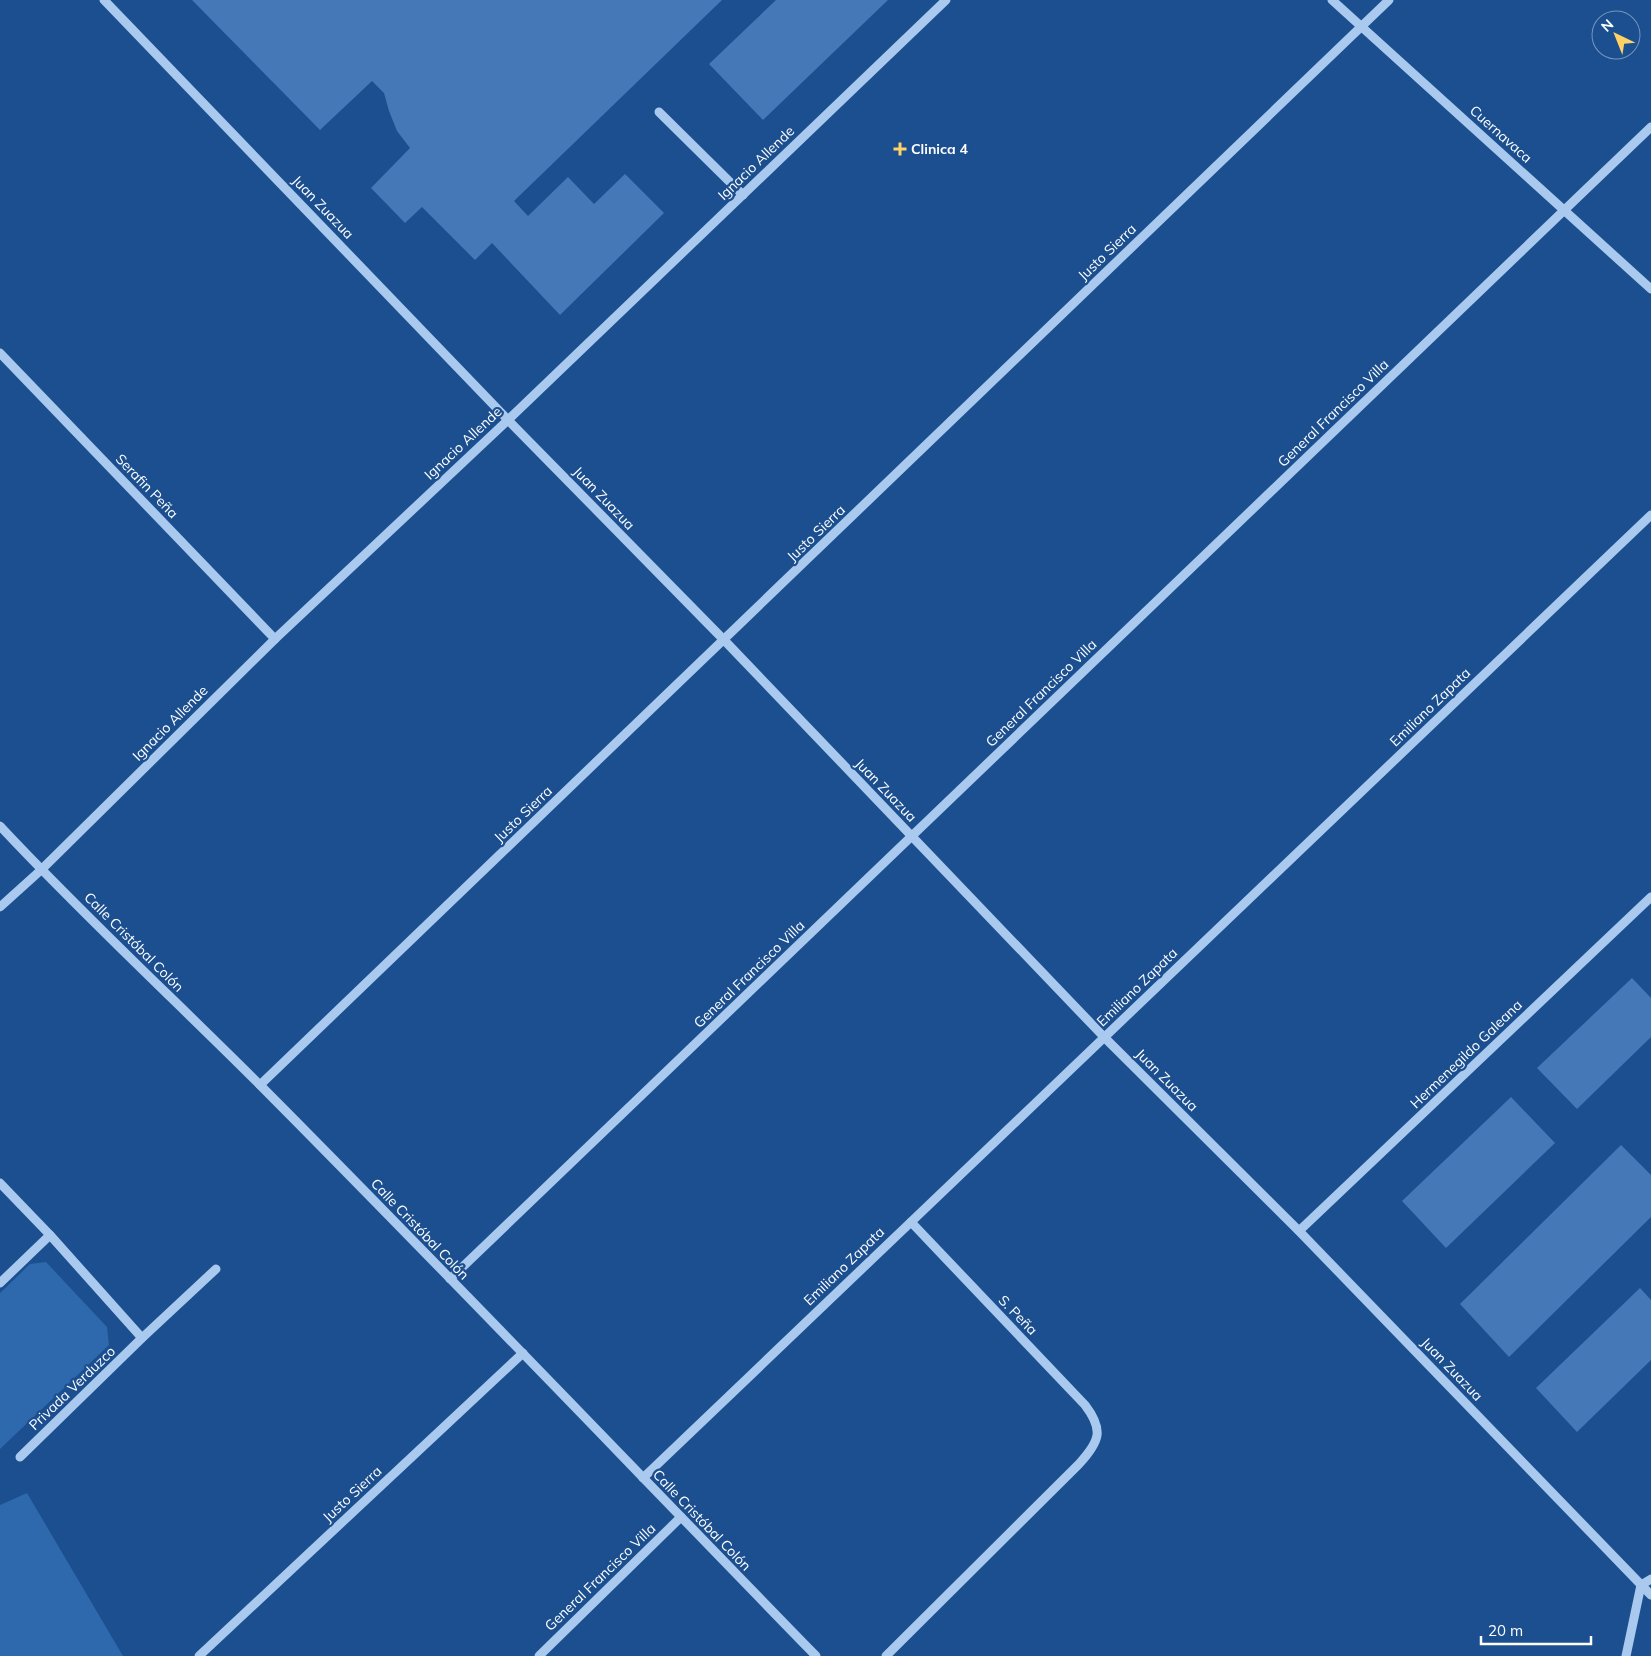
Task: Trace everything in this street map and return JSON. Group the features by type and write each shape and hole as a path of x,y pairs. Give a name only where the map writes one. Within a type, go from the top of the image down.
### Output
{"street":[{"name":"Juan Zuazua","path":"104,0 508,420 724,640 1104,1037 1300,1230 1651,1595"},
{"name":"Ignacio Allende","path":"0,908 41,870 275,639 508,420 946,0"},
{"name":"Cuernavaca","path":"1332,0 1651,289"},
{"name":"Justo Sierra","path":"260,1085 1389,0"},
{"path":"659,112 743,195"},
{"name":"General Francisco Villa","path":"450,1279 1651,127"},
{"name":"Serafin Peña","path":"0,352 275,639"},
{"name":"Emiliano Zapata","path":"643,1478 1651,515"},
{"name":"Calle Cristóbal Colón","path":"0,826 41,870 260,1085 816,1656"},
{"name":"Hermenegildo Galeana","path":"1300,1230 1651,896"},
{"path":"0,1183 142,1338"},
{"name":"S. Peña","path":"886,1656 1079,1464 1090,1452 1098,1431 1095,1418 1085,1405 911,1222"},
{"path":"0,1283 50,1236"},
{"name":"Privada Verduzco","path":"20,1457 216,1269"},
{"name":"Justo Sierra","path":"199,1656 523,1353"},
{"name":"General Francisco Villa","path":"539,1656 681,1517"},
{"path":"1626,1656 1641,1585 1651,1579"}],"shaded area":[{"path":"46,1262 107,1327 109,1345 0,1449 0,1293 30,1264"},
{"path":"27,1493 123,1656 0,1656 0,1505"}],"building":[{"path":"192,0 722,0 514,201 528,216 568,177 594,204 625,174 664,213 560,315 492,243 475,260 422,207 405,223 371,188 410,148 397,131 384,93 372,81 320,130"},
{"path":"776,0 888,0 763,120 709,64"},
{"path":"1632,978 1651,998 1651,1037 1577,1109 1537,1068"},
{"path":"1511,1097 1555,1143 1446,1248 1402,1201"},
{"path":"1621,1145 1651,1175 1651,1217 1509,1357 1460,1304"},
{"path":"1640,1288 1651,1300 1651,1360 1577,1432 1536,1388"}],"place":[{"name":"Clinica 4","path":"900,149"}]}
